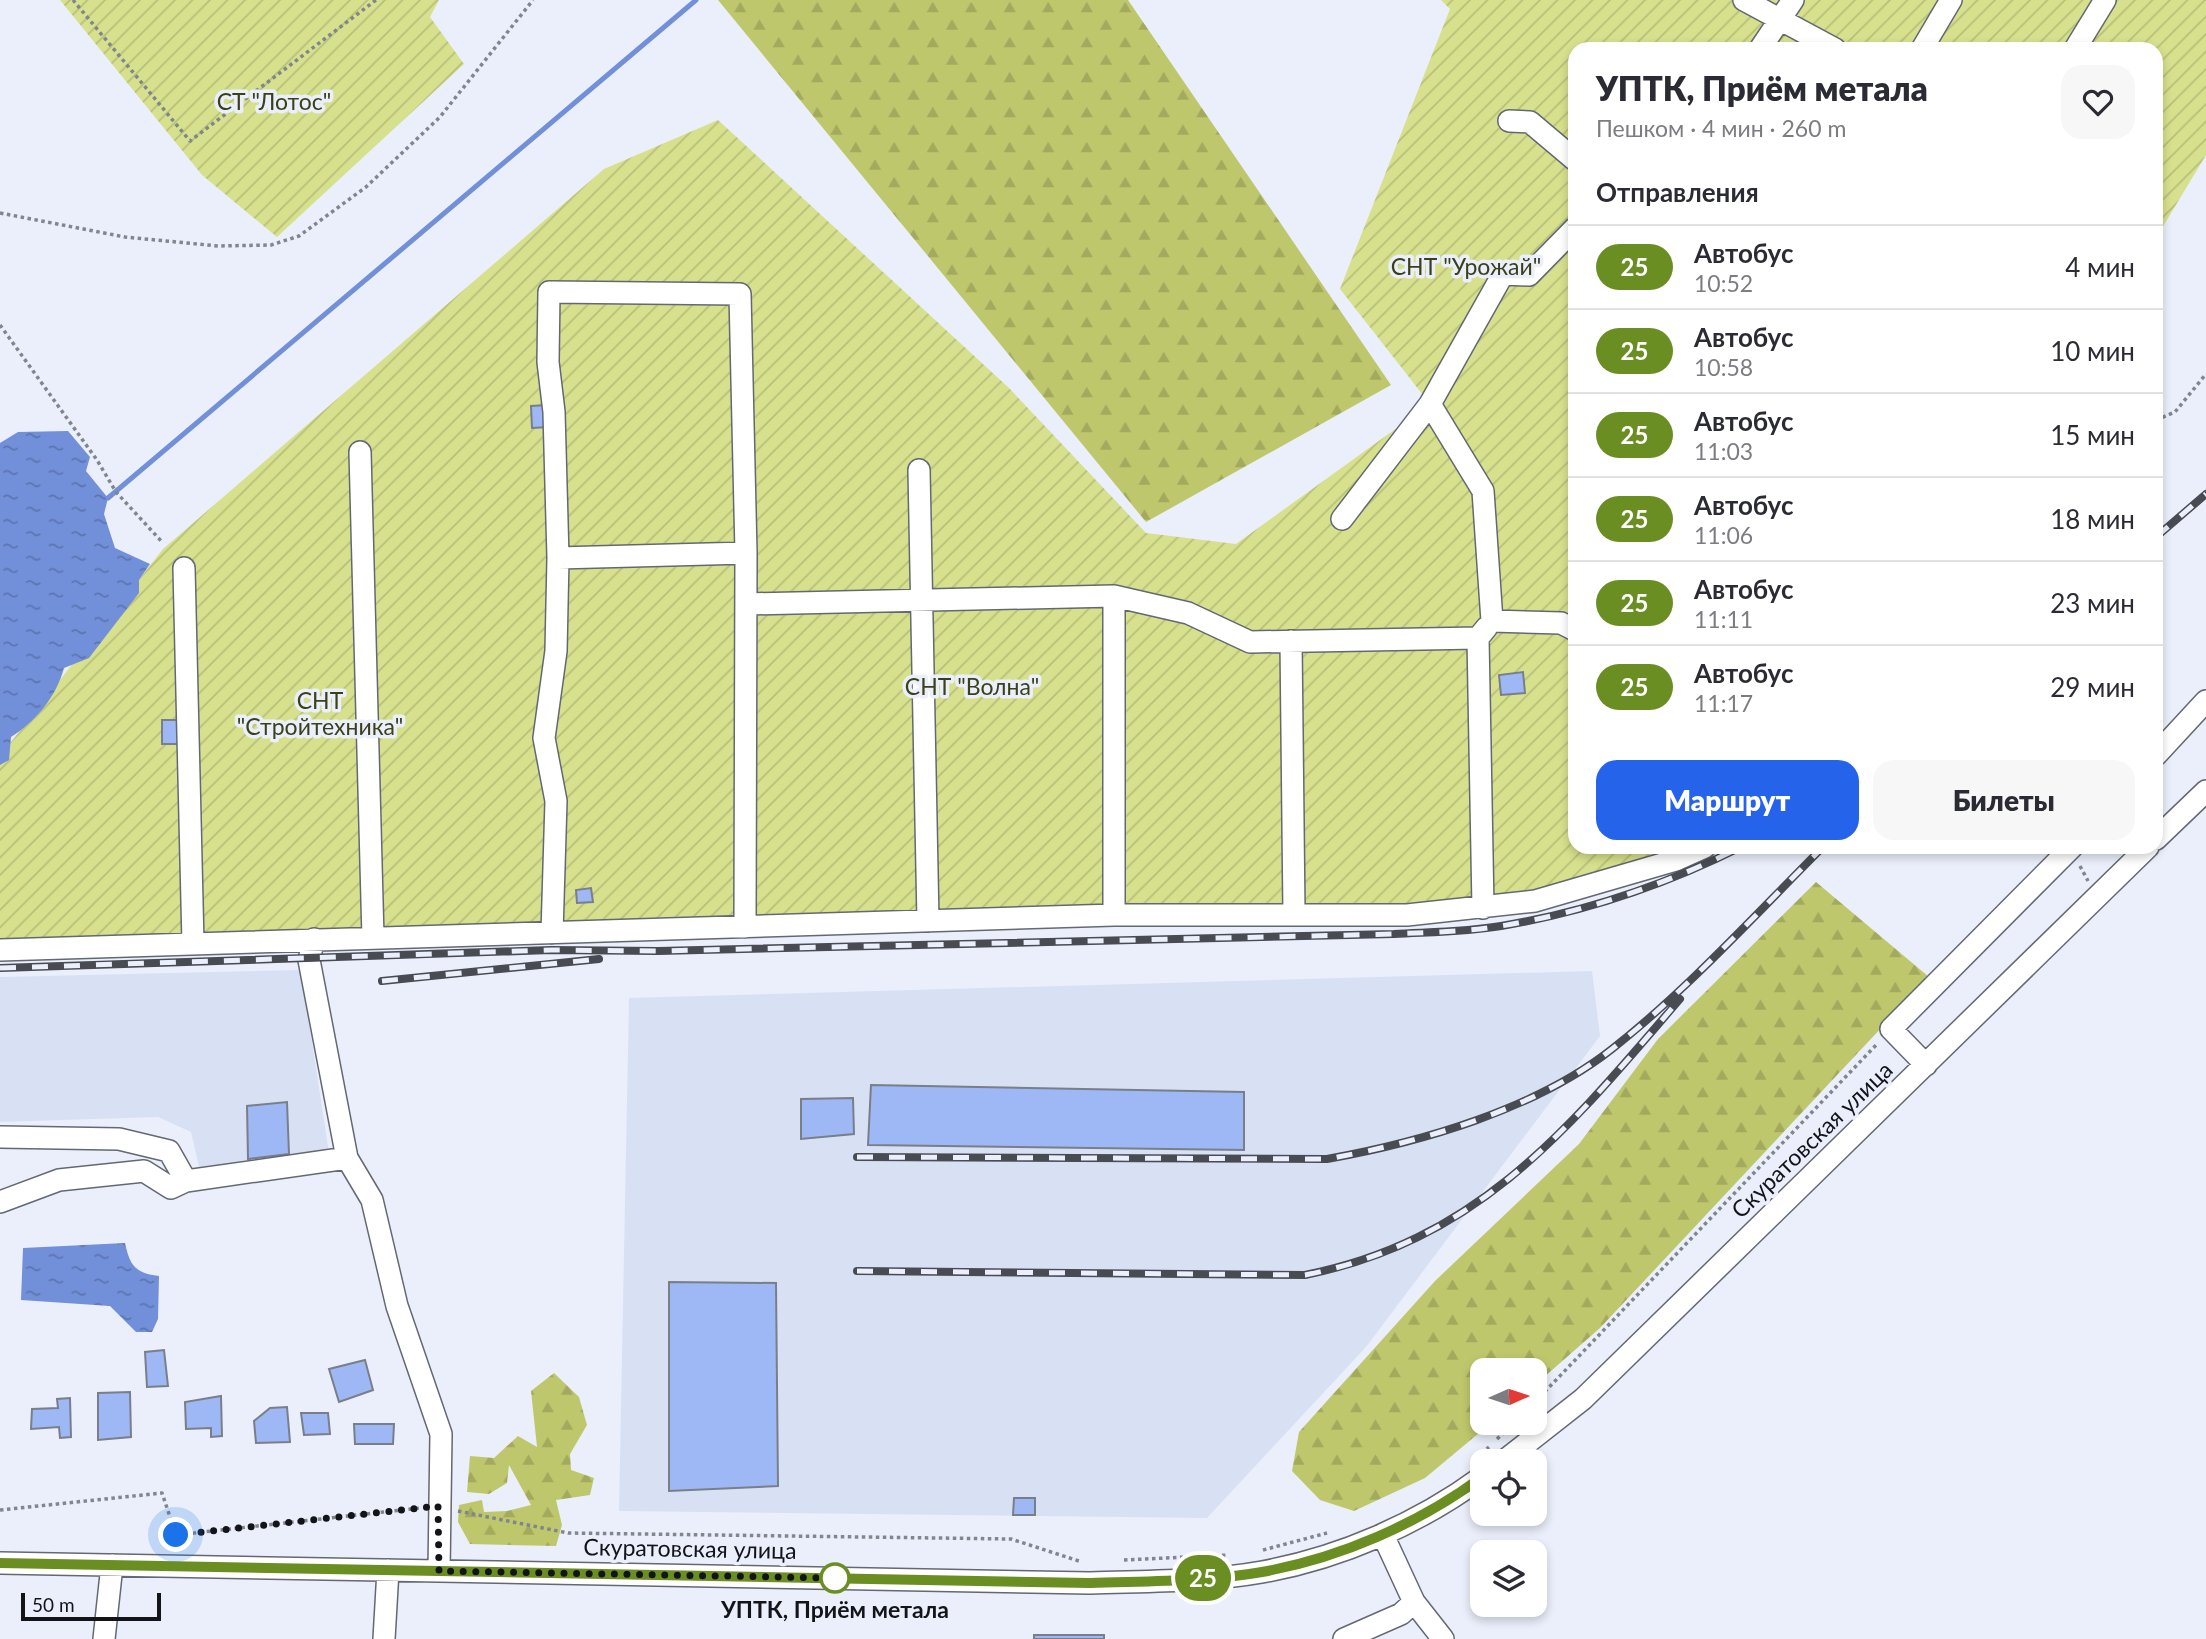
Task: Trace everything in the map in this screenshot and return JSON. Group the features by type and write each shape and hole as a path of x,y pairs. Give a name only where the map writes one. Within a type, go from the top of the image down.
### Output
{"street":[{"path":"1744,0 1822,42"},
{"path":"1765,42 1793,0"},
{"path":"1926,42 1951,0"},
{"path":"2079,42 2105,0"},
{"path":"1509,121 1530,122 1568,154"},
{"path":"1342,519 1430,404 1503,274 1529,275 1568,235"},
{"path":"552,933 556,801 544,738 556,651 558,558 554,412 548,362 549,292 740,294 746,553 746,927"},
{"path":"1430,404 1483,491 1485,629 1482,908"},
{"path":"360,452 373,938"},
{"path":"919,470 928,921"},
{"path":"558,558 746,553"},
{"path":"184,568 193,944"},
{"path":"746,604 1114,596 1188,613 1250,642 1561,623 1568,626"},
{"path":"1114,596 1114,915"},
{"path":"1291,641 1294,914"},
{"path":"2163,747 2206,701"},
{"path":"2163,832 2206,791"},
{"path":"0,950 1114,915 1407,915 1535,901 1689,854"},
{"path":"1926,1065 1891,1029 2065,854"},
{"name":"Скуратовская улица","path":"1519,1449 1583,1399 2141,854"},
{"path":"314,939 309,960 347,1158 372,1200 397,1306 441,1434 439,1571"},
{"path":"0,1137 119,1139 169,1150 186,1181"},
{"path":"0,1202 59,1180 144,1171 171,1188 186,1181 347,1158"},
{"name":"Скуратовская улица","path":"0,1563 1090,1583 1181,1580 1261,1572 1321,1558 1382,1535 1458,1495 1470,1478"},
{"path":"1382,1535 1414,1602 1443,1639"},
{"path":"104,1639 112,1565"},
{"path":"384,1639 388,1570"},
{"path":"1344,1639 1401,1614 1414,1602"}],"path":[{"path":"74,0 190,141 376,0"},
{"path":"0,213 125,237 218,246 271,245 299,236 366,187 440,117 533,0"},
{"path":"0,325 97,460 116,492 163,543"},
{"path":"2163,417 2175,412 2206,374"},
{"path":"1547,1389 1891,1029"},
{"path":"1493,1449 1504,1435"},
{"path":"0,1510 162,1493 176,1535 438,1506 568,1533 1011,1539 1083,1563"},
{"path":"1259,1551 1336,1531"},
{"path":"1124,1560 1233,1555"}],"shaded area":[{"path":"301,970 329,1153 289,1154 199,1167 191,1132 158,1117 0,1122 0,977"},
{"path":"1592,971 1600,1036 1366,1347 1207,1518 619,1511 629,998"}],"green space":[{"name":"СТ \"Лотос\"","path":"60,0 439,0 430,17 464,64 277,237 202,175"},
{"path":"718,0 1128,0 1391,385 1146,522"},
{"path":"1441,0 2206,0 2206,155 2163,226 2163,42 1568,42 1568,854 1683,854 1535,901 0,951 0,756 163,549 604,169 718,120 1009,388 1146,533 1236,544 1430,404 1340,289 1450,9"},
{"path":"1816,882 1929,977 1600,1328 1547,1374 1547,1358 1470,1358 1470,1435 1477,1435 1425,1478 1354,1511 1320,1500 1292,1471 1299,1432 1435,1281 1579,1144 1658,1039"},
{"path":"554,1373 579,1397 587,1425 570,1454 571,1470 594,1478 590,1495 556,1500 562,1525 556,1546 470,1544 458,1522 459,1505 482,1500 484,1512 507,1511 531,1505 509,1465 507,1483 489,1494 467,1492 470,1456 494,1458 518,1436 537,1447 531,1391"}],"water":[{"path":"68,431 90,457 86,471 108,498 104,514 115,548 150,564 139,580 139,593 89,658 64,668 56,689 44,707 29,724 11,737 9,760 0,765 0,443 18,432"},
{"path":"125,1243 135,1267 144,1273 159,1276 158,1319 152,1332 136,1332 110,1306 21,1300 23,1248"}],"building":[{"path":"548,405 549,427 532,428 531,406"},
{"path":"1523,672 1525,693 1501,695 1499,675"},
{"path":"162,720 183,720 183,744 162,744"},
{"path":"591,888 593,902 577,903 576,890"},
{"path":"871,1085 1244,1092 1244,1150 868,1145"},
{"path":"853,1098 854,1134 801,1139 801,1099"},
{"path":"287,1102 289,1154 248,1159 247,1106"},
{"path":"669,1282 776,1283 778,1486 669,1491"},
{"path":"164,1350 168,1386 147,1387 145,1352"},
{"path":"365,1360 373,1390 339,1402 329,1369"},
{"path":"130,1392 131,1437 98,1440 98,1393"},
{"path":"221,1396 222,1436 211,1437 211,1428 186,1429 185,1402"},
{"path":"70,1398 71,1437 60,1438 59,1427 31,1429 32,1409 58,1408 57,1399"},
{"path":"287,1407 290,1442 256,1443 254,1421 270,1408"},
{"path":"301,1413 328,1413 330,1434 304,1435"},
{"path":"354,1424 394,1424 393,1444 355,1444"},
{"path":"1014,1498 1035,1498 1035,1515 1013,1515"},
{"path":"1034,1635 1104,1635 1104,1639 1034,1639"}],"waterway":[{"path":"108,498 696,0"}],"railway":[{"path":"2163,531 2206,494"},
{"path":"0,968 551,950 658,951 1461,931 1532,920 1594,905 1654,885 1726,854"},
{"path":"857,1157 1327,1159 1439,1133 1513,1106 1549,1089 1612,1049 1694,977 1816,854"},
{"path":"382,981 599,959"},
{"path":"857,1271 1305,1275 1367,1258 1422,1235 1472,1206 1517,1172 1600,1091 1680,999"}],"bus line":[{"name":"25","path":"0,1563 1090,1583 1181,1580 1261,1572 1321,1558 1382,1535 1470,1486"}],"place":[{"name":"УПТК, Приём метала","path":"835,1578"}],"route":[{"path":"176,1535 438,1506 439,1571 835,1578"}],"park label":[{"name":"СНТ \"Урожай\"","path":"1466,267"},
{"name":"СНТ \"Волна\"","path":"972,687"},
{"name":"СНТ \"Стройтехника\"","path":"320,714"}]}
